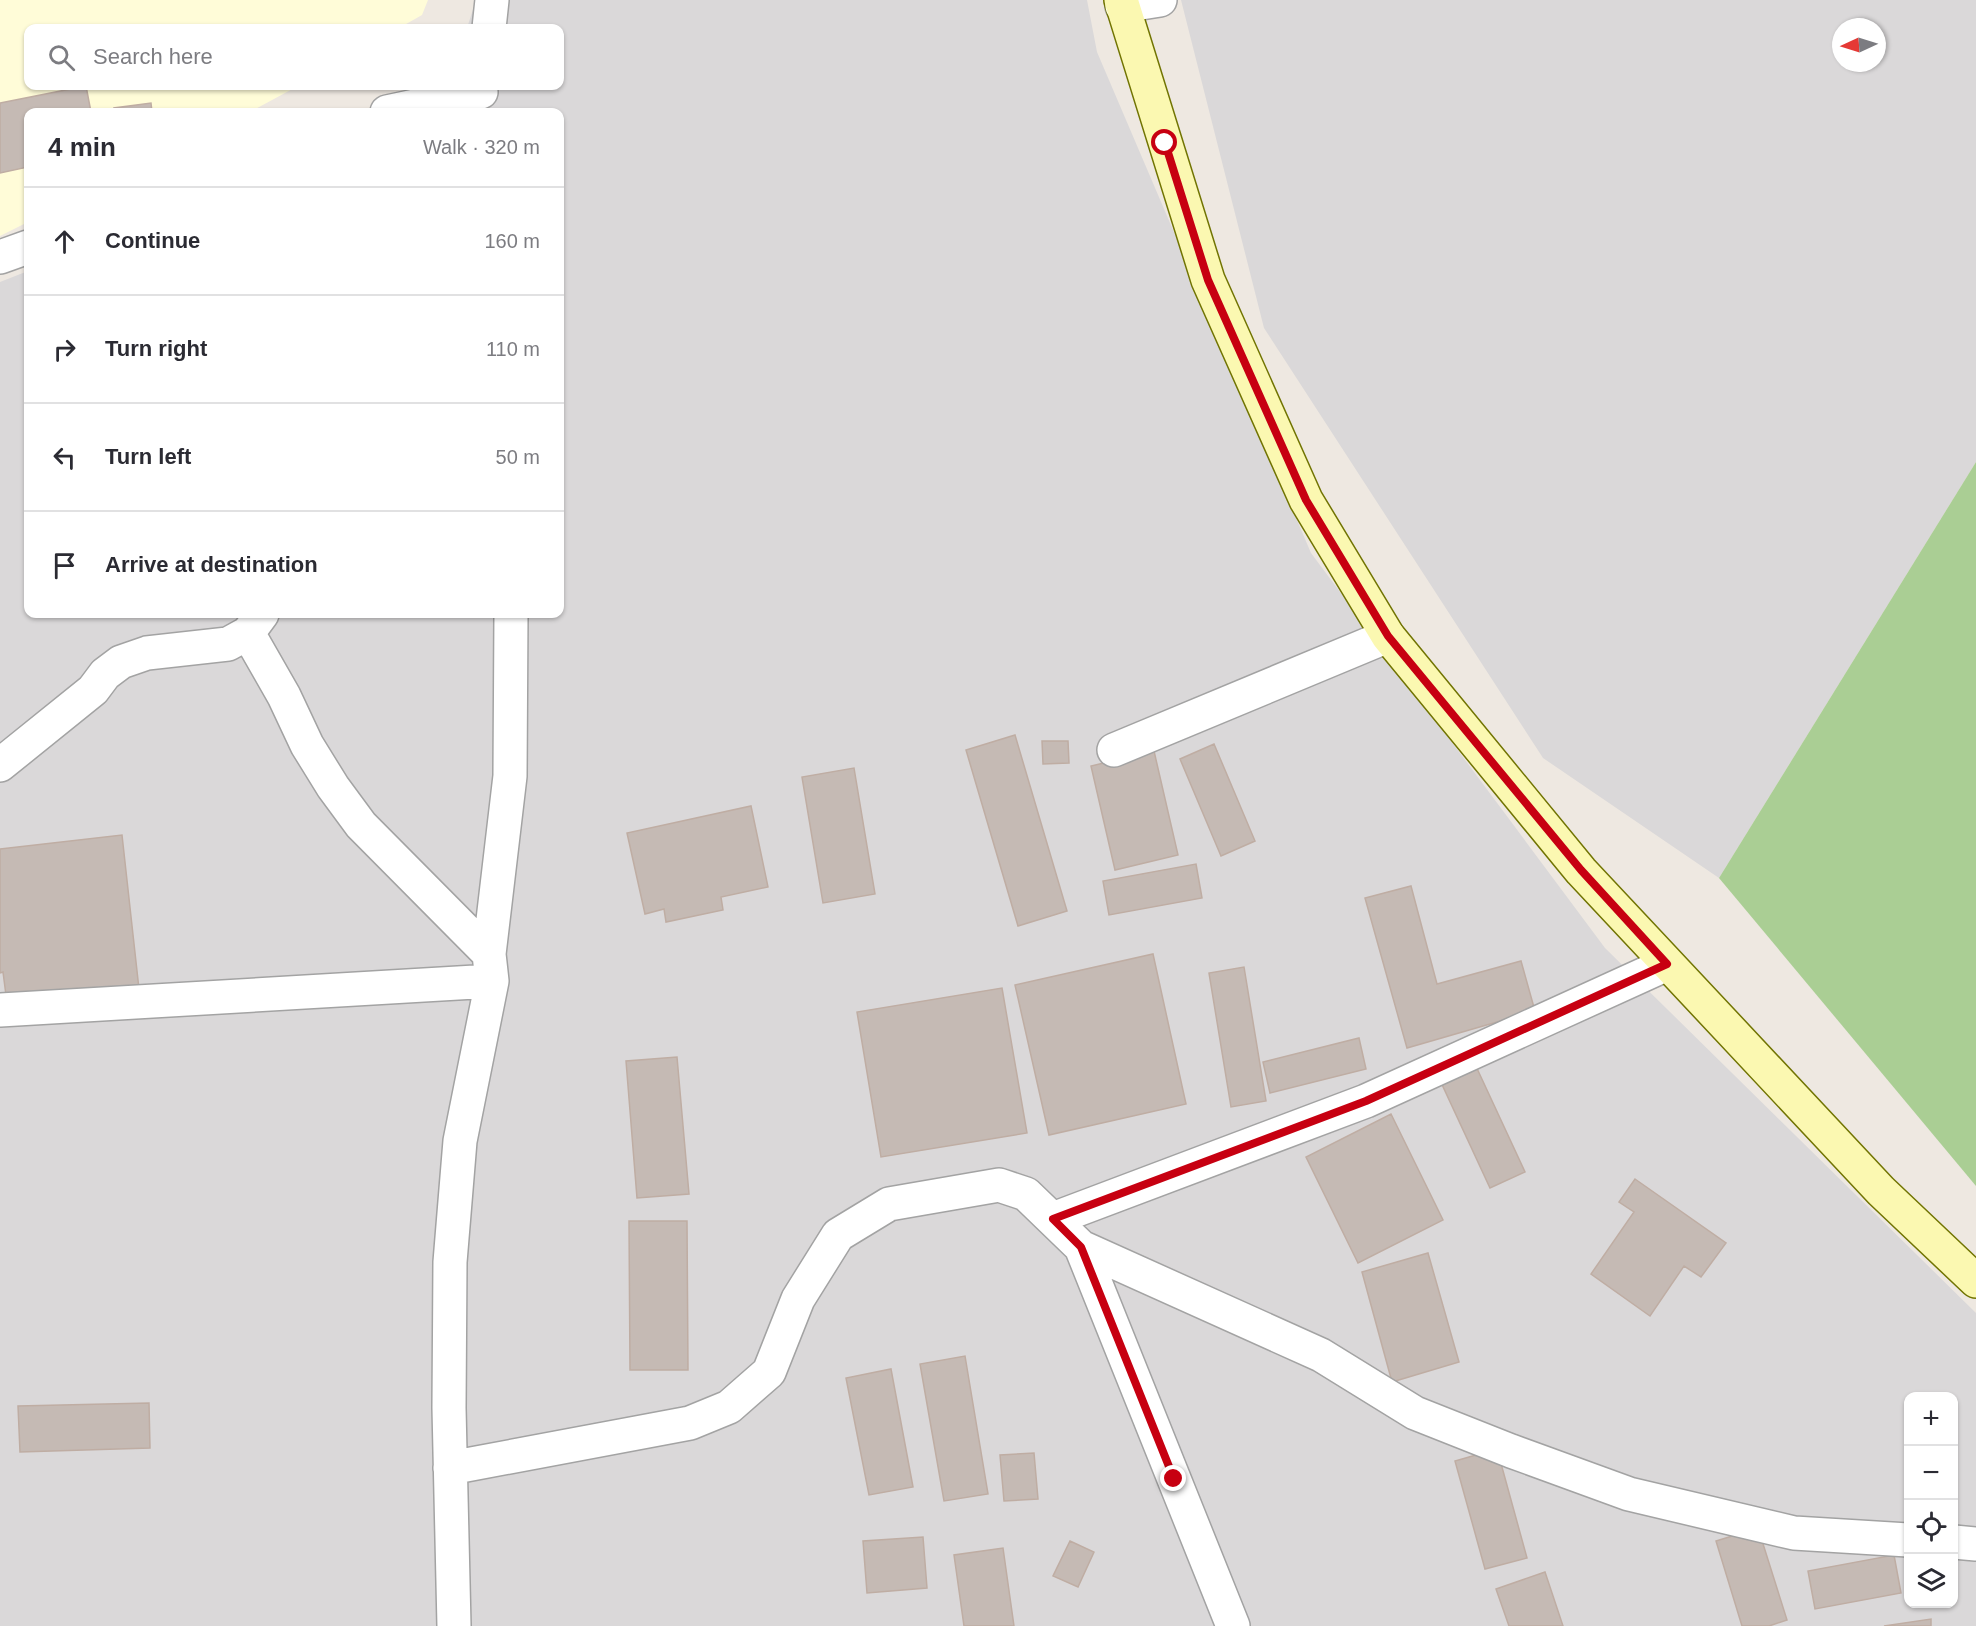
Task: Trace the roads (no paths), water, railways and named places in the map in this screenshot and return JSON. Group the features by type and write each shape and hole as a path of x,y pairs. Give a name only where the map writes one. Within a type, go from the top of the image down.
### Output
{"main road":[{"path":"1122,3 1208,280 1306,500 1388,636 1581,870 1881,1191 1976,1281"}],"street":[{"path":"489,24 492,0"},
{"path":"1122,3 1160,0"},
{"path":"412,108 481,97"},
{"path":"0,257 24,248"},
{"path":"454,1626 450,1468 450,1262 460,1141 491,967 510,776 511,618"},
{"path":"0,765 93,690 105,674 121,662 147,653 228,644 255,623 284,696 307,745 333,787 368,832 491,967"},
{"path":"1114,750 1388,636"},
{"path":"1053,1219 1366,1101 1667,964"},
{"path":"0,1010 491,967"},
{"path":"450,1468 690,1423 729,1407 769,1372 798,1299 838,1235 889,1204 999,1185 1026,1194 1081,1247 1321,1355 1415,1413 1511,1451 1629,1494 1794,1533 1904,1540"},
{"path":"1081,1247 1233,1626"},
{"path":"1958,1542 1976,1544"}]}
